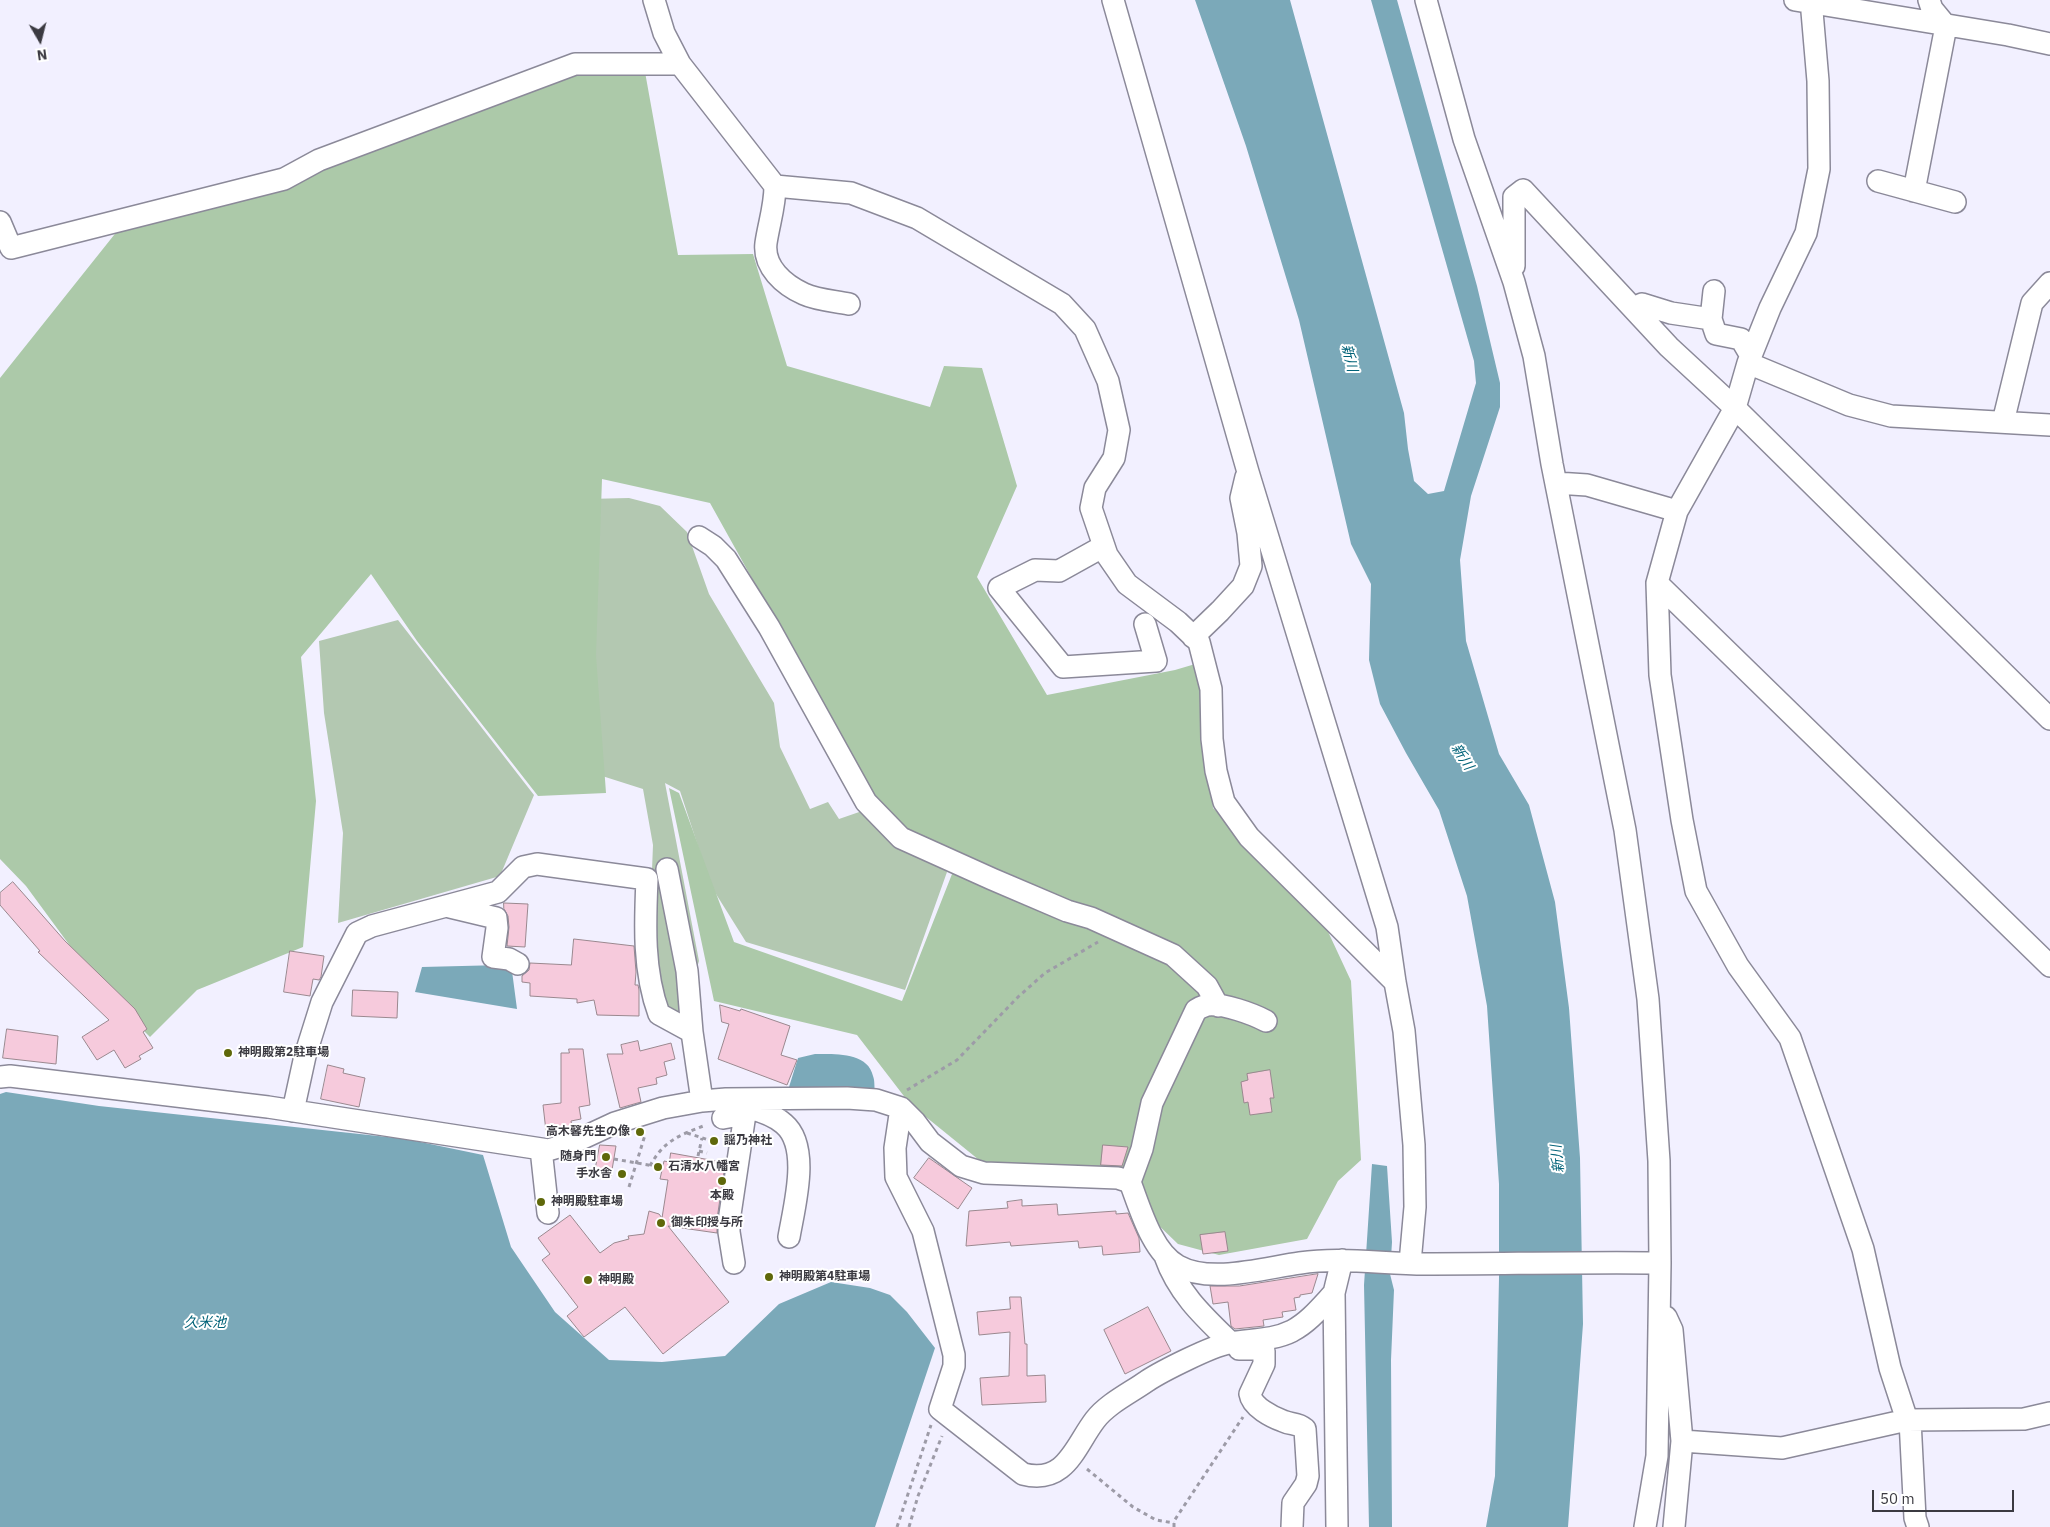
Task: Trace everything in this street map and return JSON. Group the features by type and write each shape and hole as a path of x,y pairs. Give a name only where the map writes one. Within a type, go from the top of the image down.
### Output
{"street":[{"path":"654,0 664,33 680,64 775,186 775,204 766,245 769,266 786,284 806,295 849,304"},
{"path":"1113,0 1248,472 1387,928 1394,982 1404,1031 1414,1145 1415,1207 1410,1263"},
{"path":"1426,0 1464,139 1514,282 1534,356 1556,483 1625,830 1648,999 1659,1161 1652,1263 1659,1304 1657,1456 1645,1527"},
{"path":"1436,0 1440,53"},
{"path":"1928,0 1932,9 1946,26"},
{"path":"1918,1527 1915,1518 1908,1420 1890,1368 1863,1249 1790,1038 1738,966 1696,891 1682,820 1662,693 1657,583 1677,512 1734,408 1749,360 1770,308 1806,233 1818,169 1818,81 1806,1 2008,35 2050,44"},
{"path":"1914,191 1946,26"},
{"path":"0,222 11,248 284,178 319,160 575,64 680,64"},
{"path":"1878,181 1955,202"},
{"path":"775,186 851,193 917,218 1062,304 1085,329 1108,381 1119,430 1114,458 1095,488 1091,508 1107,555 1127,584 1178,622 1199,642 1211,689 1212,739 1216,771 1224,802 1249,837 1394,982"},
{"path":"1514,282 1514,197 1524,190 1669,347 1734,408 2050,719"},
{"path":"2003,422 2032,303 2050,283"},
{"path":"1714,291 1711,319 1716,334 1741,339 1749,360 1849,405 1891,416 2050,425"},
{"path":"1633,308 1642,304 1671,313 1711,319"},
{"path":"1193,636 1220,612 1243,586 1251,566 1248,533 1241,498 1248,472"},
{"path":"1556,483 1587,485 1677,512"},
{"path":"699,537 713,546 726,560 769,627 866,802 901,838 1023,893 1118,930 1173,955 1207,986 1218,1006"},
{"path":"1104,546 1059,571 1035,570 999,588 1064,667 1156,660 1145,624"},
{"path":"1657,583 2050,966"},
{"path":"293,1112 306,1056 322,1002 357,933 372,926 498,892 523,867 537,864 647,879 645,938 652,997 659,1014 692,1032"},
{"path":"667,869 685,962 692,1032 702,1101"},
{"path":"445,906 496,918 497,928 493,957 509,959 518,964"},
{"path":"1266,1021 1256,1016 1218,1006 1207,1005 1196,1010 1152,1103 1142,1149 1130,1182 1148,1230 1164,1253 1176,1265 1194,1273 1211,1276 1303,1262 1652,1263"},
{"path":"0,1077 10,1076 293,1112 548,1150 559,1148 615,1124 653,1111 702,1101 749,1107 856,1098 903,1100"},
{"path":"903,1100 915,1122 930,1142 961,1166 984,1173 1118,1178 1130,1182"},
{"path":"903,1100 895,1148 896,1177 923,1231 954,1355 954,1366 940,1410 1023,1474 1040,1476 1061,1468 1072,1457 1096,1419 1150,1379 1188,1360 1230,1343 1274,1338 1303,1325 1334,1293 1352,1261"},
{"path":"734,1263 729,1221 749,1107"},
{"path":"723,1118 749,1107 766,1113 785,1124 795,1141 799,1181 790,1237"},
{"path":"541,1149 548,1213"},
{"path":"1164,1253 1172,1275 1185,1296 1230,1343 1241,1350 1256,1349 1264,1351 1264,1364 1250,1394 1253,1402 1262,1410 1285,1422 1299,1424 1305,1428 1308,1476 1306,1484 1293,1503 1292,1527"},
{"path":"1334,1293 1337,1527"},
{"path":"1659,1304 1672,1330 1682,1441 1674,1527"},
{"path":"1682,1441 1782,1448 1908,1420 2024,1419 2050,1413"},
{"path":"1328,1527 1337,1504"}],"path":[{"path":"903,1100 957,1060 1018,997 1045,973 1079,951 1118,930"},
{"path":"629,1187 653,1111"},
{"path":"614,1159 652,1166 658,1152 668,1142 723,1118"},
{"path":"687,1133 709,1140"},
{"path":"702,1138 698,1153 707,1153"},
{"path":"1072,1457 1134,1507 1156,1520 1174,1525 1253,1402"},
{"path":"897,1527 925,1441 940,1410"},
{"path":"908,1527 918,1496 942,1437 961,1425"}],"green space":[{"path":"645,72 678,255 753,254 787,366 930,407 944,366 982,368 1017,486 977,577 1047,695 1175,670 1202,662 1213,808 1317,908 1351,981 1361,1160 1338,1181 1307,1239 1219,1255 1178,1244 1150,1217 1130,1170 984,1164 910,1104 857,1035 714,1001 669,788 679,793 734,942 902,1001 954,869 882,812 710,503 602,479 596,655 606,793 538,796 417,641 371,574 301,657 316,801 303,947 197,990 150,1037 101,988 26,886 0,859 0,378 122,225 336,160 564,75"},
{"path":"629,498 660,506 687,532 709,594 774,703 780,747 810,809 828,802 839,819 865,810 943,865 947,872 905,990 746,942 711,886 680,791 665,783 699,961 681,1021 663,1012 649,944 653,845 643,789 599,775 587,499"},
{"path":"398,620 534,795 500,876 338,923 343,833 324,713 319,641"}],"water":[{"name":"新川","path":"1195,0 1290,0 1404,413 1414,481 1428,494 1444,491 1476,383 1474,361 1371,0 1397,0 1477,286 1500,383 1500,407 1471,496 1460,560 1466,641 1499,754 1529,805 1555,902 1569,1008 1580,1158 1583,1324 1568,1527 1486,1527 1495,1476 1499,1184 1487,1006 1467,896 1439,810 1380,704 1369,660 1371,584 1351,544 1299,320 1246,146"},
{"path":"502,965 512,971 517,1009 415,992 422,967"},
{"path":"815,1054 849,1056 864,1062 870,1068 873,1076 875,1092 789,1087 798,1058"},
{"name":"久米池","path":"6,1092 99,1106 406,1139 483,1155 511,1247 555,1312 609,1360 662,1362 725,1356 779,1304 831,1282 870,1288 890,1295 907,1312 935,1348 875,1527 0,1527 0,1094"},
{"path":"1372,1164 1387,1166 1392,1242 1390,1274 1394,1290 1391,1360 1392,1527 1369,1527 1364,1285"}],"building":[{"path":"13,882 65,941 135,1009 147,1029 143,1032 153,1048 139,1056 141,1059 125,1068 114,1050 97,1060 82,1037 109,1020 38,952 40,951 0,905 0,893"},
{"path":"504,903 528,904 525,947 507,946 509,927"},
{"path":"574,939 634,946 635,985 638,985 639,990 639,1016 597,1015 594,1000 577,1003 577,999 530,996 530,983 522,982 522,976 529,970 530,963 571,965"},
{"path":"290,951 324,956 321,977 319,980 313,979 310,996 284,992"},
{"path":"353,990 398,992 397,1018 352,1016"},
{"path":"720,1005 740,1011 741,1009 790,1026 781,1055 797,1060 787,1085 718,1059 729,1024 722,1022"},
{"path":"7,1029 58,1036 56,1064 3,1058"},
{"path":"638,1041 640,1051 671,1043 675,1059 664,1062 667,1075 656,1078 657,1084 638,1088 641,1102 620,1108 607,1054 623,1054 621,1045"},
{"path":"569,1049 583,1049 590,1105 579,1107 581,1119 571,1121 572,1127 546,1131 543,1105 561,1103 561,1053 569,1053"},
{"path":"328,1065 344,1069 343,1073 365,1078 359,1107 321,1099"},
{"path":"1270,1070 1274,1098 1270,1098 1272,1112 1250,1115 1248,1102 1244,1103 1241,1082 1248,1080 1247,1074"},
{"name":"随身門","path":"600,1145 616,1146 611,1176 595,1172"},
{"path":"1103,1145 1128,1147 1122,1166 1101,1165"},
{"path":"671,1153 716,1161 714,1170 724,1172 717,1219 717,1233 668,1226 729,1302 663,1354 625,1307 584,1337 567,1316 578,1307 542,1260 550,1254 538,1238 570,1215 600,1253 614,1243 629,1239 628,1236 644,1234 649,1211 659,1214 662,1218 668,1180 660,1179 664,1161 669,1162"},
{"path":"929,1158 972,1188 958,1209 914,1178"},
{"path":"1022,1200 1022,1206 1057,1204 1058,1215 1116,1211 1116,1214 1128,1213 1139,1238 1140,1252 1103,1255 1102,1246 1079,1248 1078,1241 1011,1246 1010,1242 966,1246 969,1211 1008,1208 1007,1202"},
{"path":"1225,1232 1228,1251 1203,1254 1200,1235"},
{"path":"1318,1274 1312,1293 1294,1298 1296,1310 1282,1312 1283,1317 1263,1320 1264,1326 1235,1329 1231,1326 1228,1302 1213,1304 1210,1286 1239,1286"},
{"path":"1010,1297 1021,1297 1025,1344 1027,1344 1027,1376 1045,1375 1046,1402 982,1405 980,1378 1009,1376 1010,1332 979,1335 977,1312 1010,1309"},
{"path":"1148,1307 1171,1351 1125,1374 1104,1330"}],"place":[{"name":"神明殿第2駐車場","path":"228,1053"},
{"name":"高木馨先生の像","path":"640,1132"},
{"name":"謡乃神社","path":"714,1141"},
{"name":"随身門","path":"606,1157"},
{"name":"石清水八幡宮","path":"658,1167"},
{"name":"手水舎","path":"622,1174"},
{"name":"本殿","path":"722,1181"},
{"name":"神明殿駐車場","path":"541,1202"},
{"name":"御朱印授与所","path":"661,1223"},
{"name":"神明殿第4駐車場","path":"769,1277"},
{"name":"神明殿","path":"588,1280"}]}
